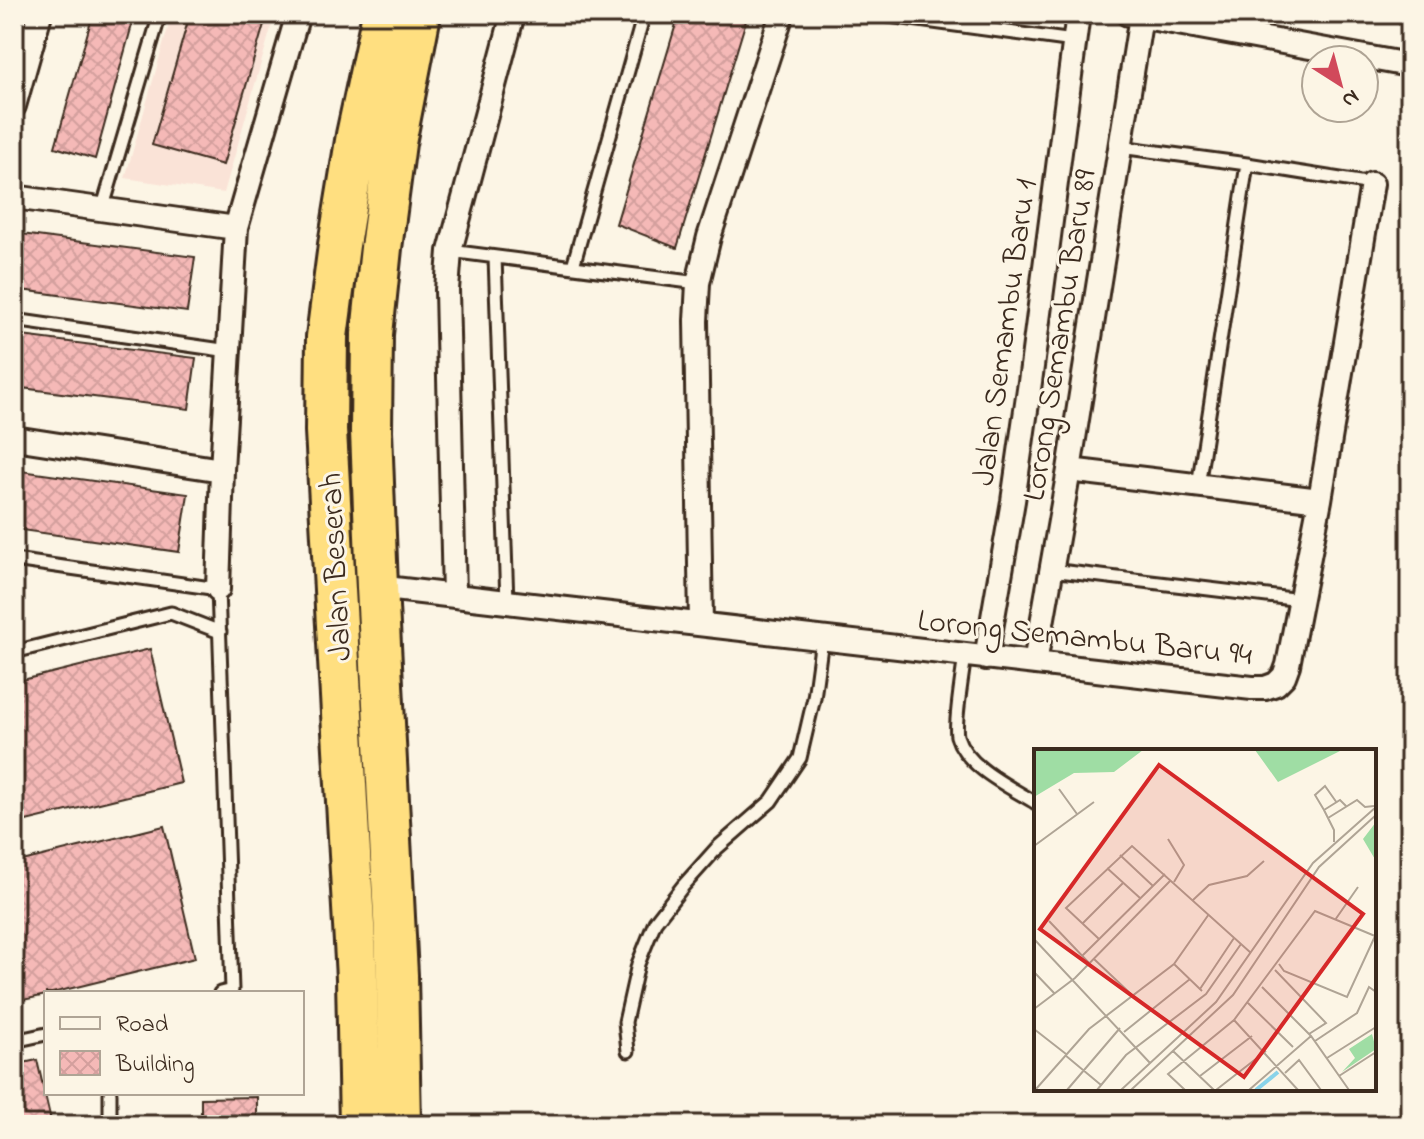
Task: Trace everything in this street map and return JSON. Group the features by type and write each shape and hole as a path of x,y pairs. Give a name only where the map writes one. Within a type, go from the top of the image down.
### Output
{"highway":[{"name":"Jalan Beserah","path":"360,1125 357,978 326,431 327,337 357,135 383,14"},
{"name":"Jalan Beserah","path":"400,1125 397,975 371,431 372,334 395,143 420,14"}],"street":[{"path":"14,106 40,14"},
{"path":"218,589 236,228 298,14"},
{"path":"454,596 447,290 450,251 513,14"},
{"path":"701,624 698,283 709,237 782,14"},
{"name":"Jalan Semambu Baru 1","path":"976,657 1013,501 1078,14"},
{"name":"Lorong Semambu Baru 89","path":"1035,663 1120,147 1134,15 1409,65"},
{"name":"Lorong Semambu Baru 94","path":"377,587 976,657 1265,688 1276,684 1284,676 1288,665 1301,600 1372,184"},
{"path":"14,197 236,228"},
{"path":"14,438 222,470"},
{"path":"1069,470 1320,500"}],"lane":[{"path":"102,211 160,14"},
{"path":"573,266 644,14"},
{"path":"874,14 1074,41"},
{"path":"1120,147 1372,184"},
{"path":"1198,486 1247,164"},
{"path":"450,251 698,283"},
{"path":"495,257 507,602"},
{"path":"14,320 229,351"},
{"path":"14,560 218,589 232,990 228,991"},
{"path":"1051,570 1301,600"},
{"path":"14,652 171,613 220,632"},
{"path":"628,1051 625,1022 638,964 655,922 717,848 771,801 800,758 814,698 822,639"},
{"path":"976,657 956,733 964,751 977,766 1034,802"},
{"path":"14,1041 44,1034"},
{"path":"110,1095 110,1125"}],"shaded area":[{"path":"172,14 275,14 224,193 125,178"}],"building":[{"path":"93,14 135,14 95,159 55,147"},
{"path":"190,14 267,14 223,165 152,145"},
{"path":"679,14 748,14 677,248 616,224"},
{"path":"14,233 195,257 187,312 14,289"},
{"path":"14,335 196,358 189,409 14,387"},
{"path":"14,470 188,494 179,552 14,529"},
{"path":"150,649 181,783 14,824 14,682"},
{"path":"164,826 195,958 60,991 44,991 44,995 14,1002 14,863"},
{"path":"37,1060 52,1125 14,1125 14,1065"},
{"path":"257,1097 257,1125 201,1125 201,1098"}]}
